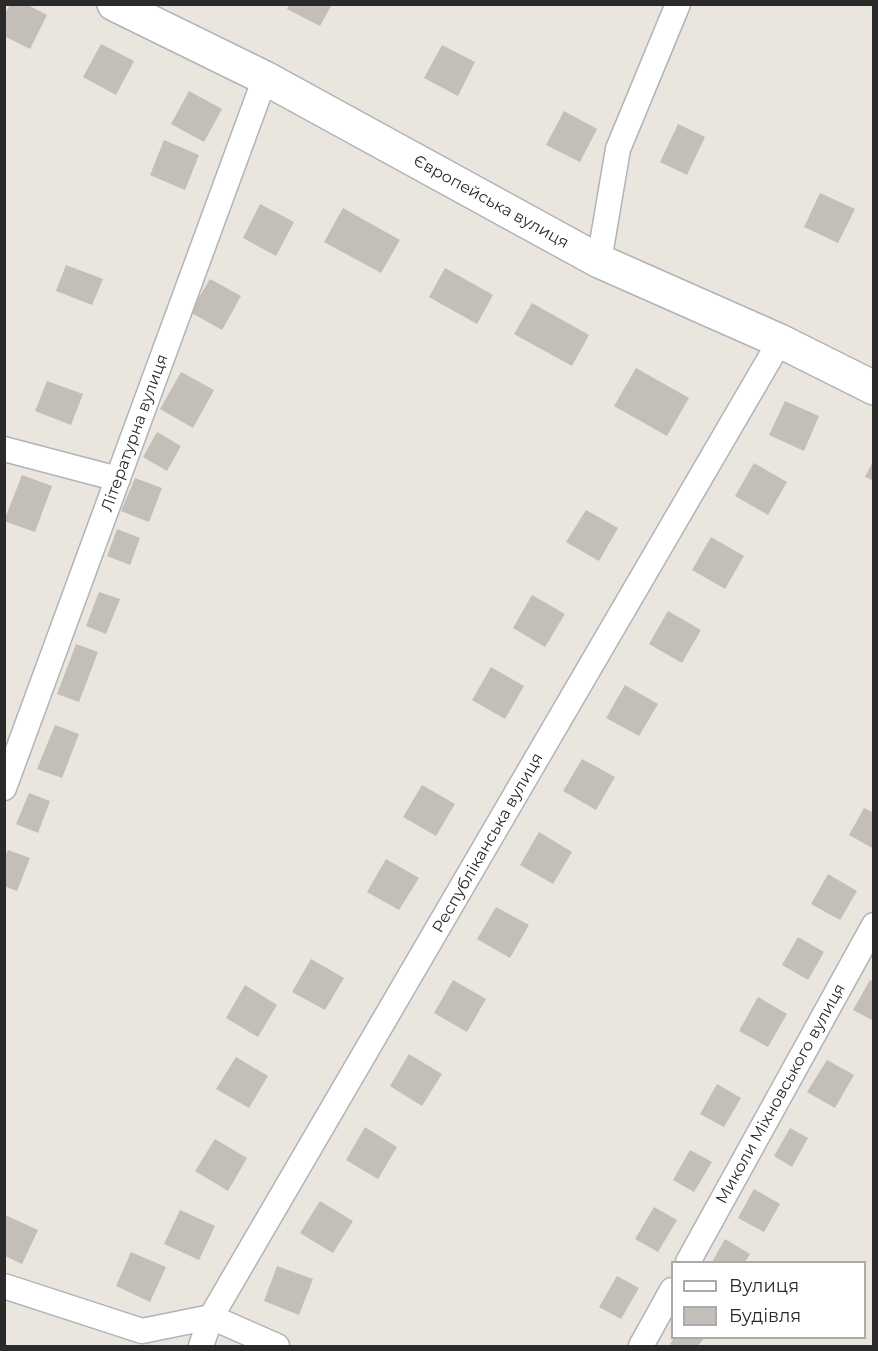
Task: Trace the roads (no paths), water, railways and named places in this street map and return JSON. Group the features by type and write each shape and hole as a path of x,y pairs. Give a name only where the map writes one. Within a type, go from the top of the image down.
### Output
{"street":[{"name":"Європейська вулиця","path":"114,4 265,78 600,261 780,341 873,388"},
{"path":"600,261 618,149 678,4"},
{"name":"Літературна вулиця","path":"4,788 265,78"},
{"name":"Республіканська вулиця","path":"201,1347 211,1317 780,341"},
{"path":"4,449 118,479"},
{"name":"Миколи Міхновського вулиця","path":"689,1261 873,925"},
{"path":"4,1286 142,1331 211,1317 277,1347"},
{"path":"641,1347 671,1292"}]}
